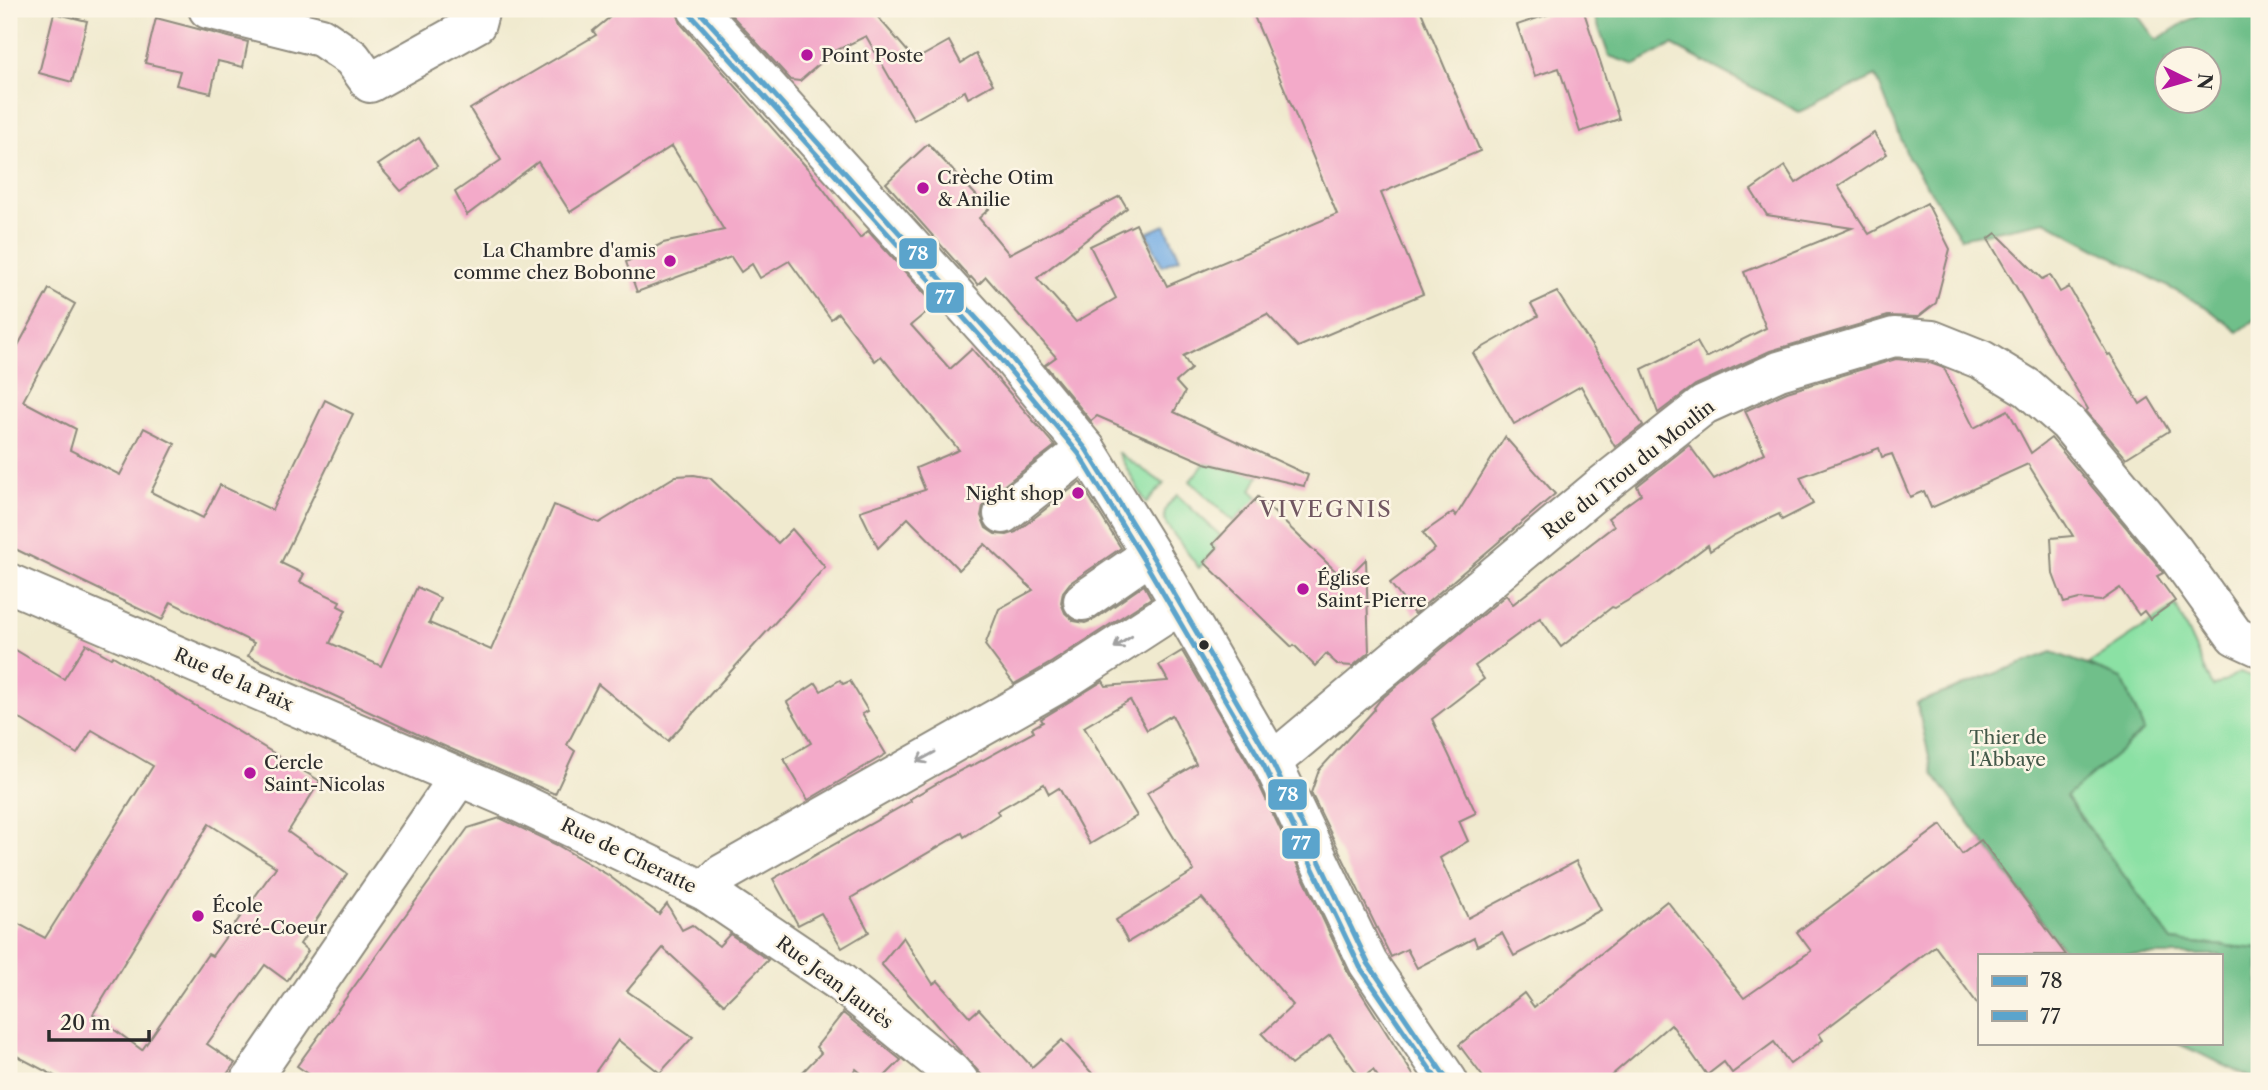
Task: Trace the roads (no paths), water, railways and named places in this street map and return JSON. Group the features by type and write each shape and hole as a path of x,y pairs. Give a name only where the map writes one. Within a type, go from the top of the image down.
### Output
{"street":[{"path":"208,9 321,37 352,58 370,83 476,24 480,9"},
{"path":"697,9 1005,350 1086,449 1151,554 1272,762 1368,963 1448,1081"},
{"name":"Rue du Trou du Moulin","path":"1272,762 1600,487 1704,405 1779,371 1894,337 1932,340 1982,360 2028,388 2068,423 2174,551 2235,636 2259,647"},
{"path":"1003,514 1086,449"},
{"path":"1083,601 1151,554"},
{"name":"Rue de la Paix","path":"9,583 459,777"},
{"name":"Rue de Cheratte","path":"459,777 518,802 705,891 722,874 1063,681 1180,605"},
{"path":"250,1081 459,777"},
{"name":"Rue Jean Jaurès","path":"705,891 840,982 959,1081"}],"water":[{"path":"1165,225 1180,258 1162,266 1147,233"}],"place":[{"name":"Point Poste","path":"807,55"},
{"name":"Crèche Otim & Anilie","path":"923,188"},
{"name":"La Chambre d'amis comme chez Bobonne","path":"670,261"},
{"name":"Night shop","path":"1078,493"},
{"name":"Église Saint-Pierre","path":"1303,589"},
{"name":"Cercle Saint-Nicolas","path":"250,773"},
{"name":"École Sacré-Coeur","path":"198,916"}],"district":[{"name":"VIVEGNIS","path":"1326,509"}],"park label":[{"name":"Thier de l'Abbaye","path":"2008,748"}]}
